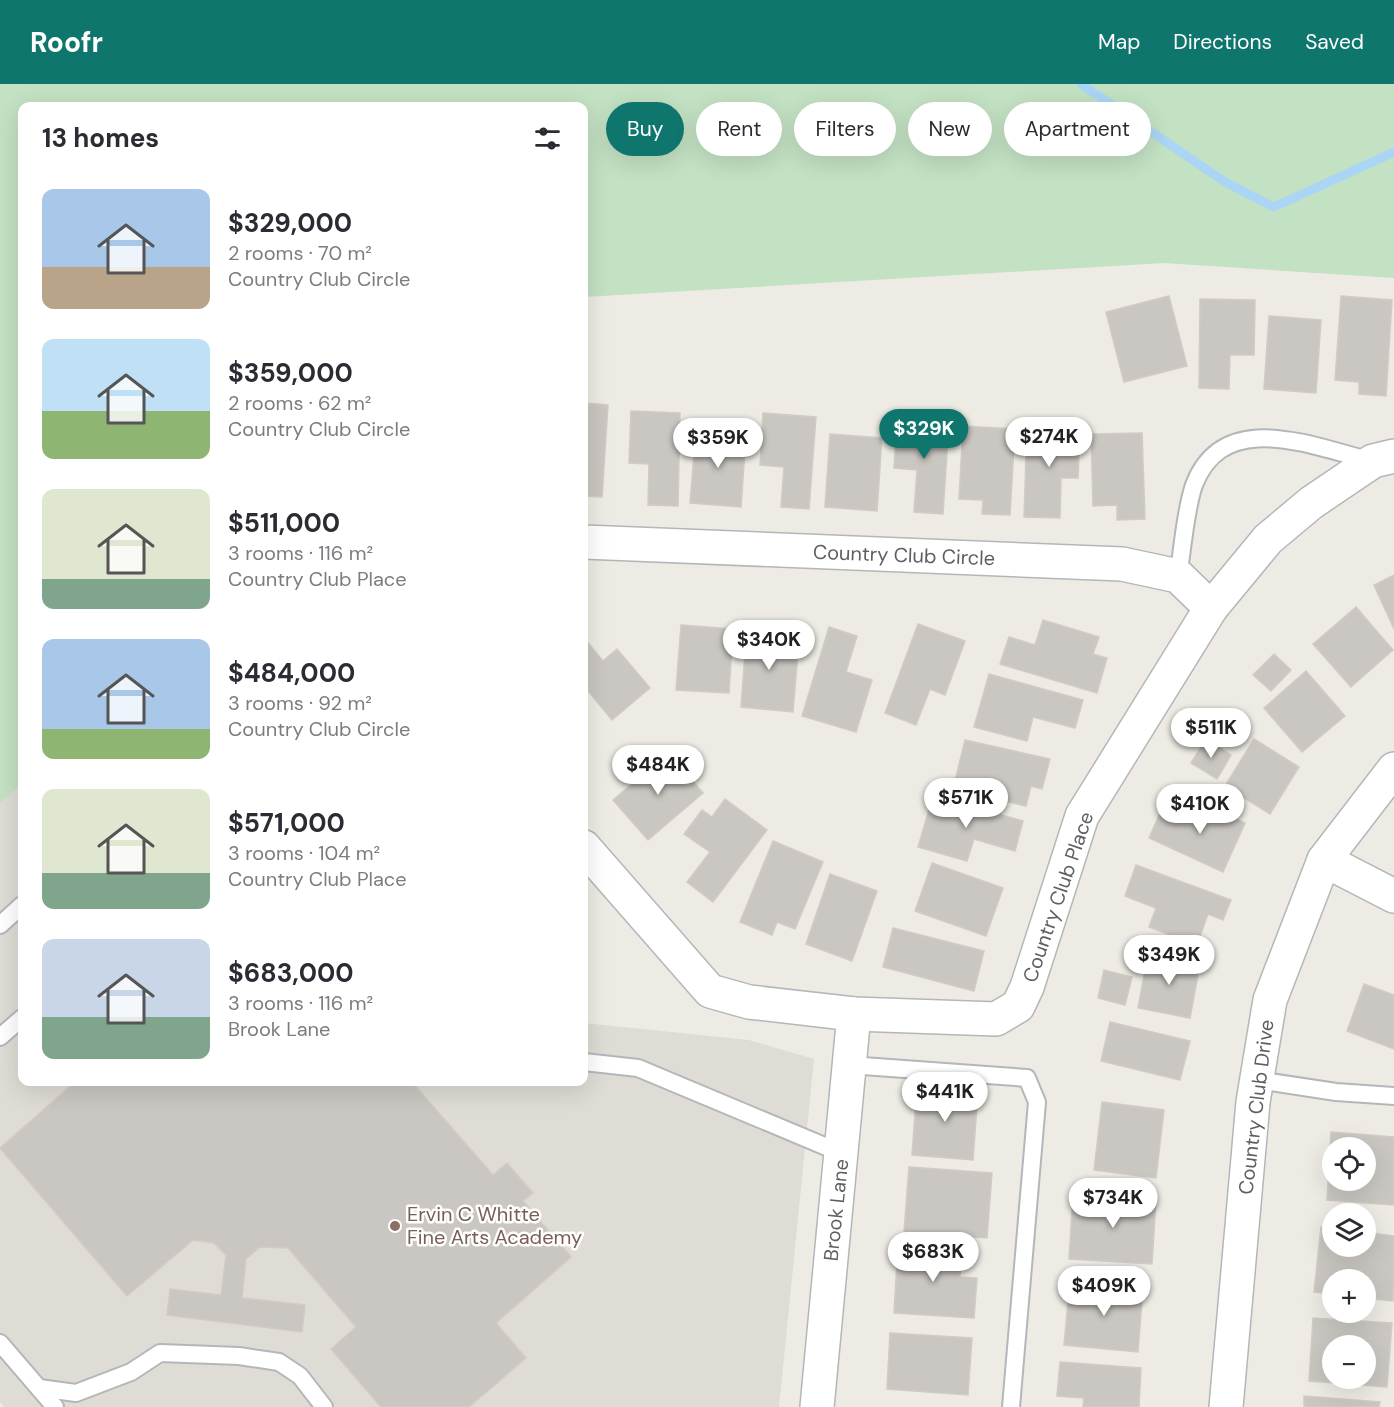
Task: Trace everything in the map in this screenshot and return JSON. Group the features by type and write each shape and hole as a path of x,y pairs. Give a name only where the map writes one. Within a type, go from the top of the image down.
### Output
{"street":[{"name":"Country Club Place","path":"855,1014 996,1019 1018,1006 1027,987 1082,816 1211,608 1268,539 1339,482 1383,459"},
{"name":"Country Club Circle","path":"588,542 1122,564 1178,576"},
{"path":"1178,576 1211,608"},
{"name":"Country Club Drive","path":"1226,1407 1257,1080 1270,1000 1324,860 1394,769"},
{"path":"588,852 710,991 749,1002 855,1014"},
{"path":"1324,860 1394,896"},
{"name":"Brook Lane","path":"817,1407 855,1014"}],"lane":[{"path":"1178,576 1194,486 1204,466 1220,448 1247,438 1272,437 1383,459"},
{"path":"0,926 18,909"},
{"path":"0,1037 18,1021"},
{"path":"588,1062 638,1068 841,1153"},
{"path":"849,1065 1027,1078 1037,1102 1011,1407"},
{"path":"1257,1080 1336,1092 1394,1096"},
{"path":"0,1343 55,1407"},
{"path":"39,1388 76,1393 131,1372 160,1353 239,1356 279,1362 300,1376 324,1407"}],"shaded area":[{"name":"Ervin C Whitte Fine Arts Academy","path":"18,772 18,1086 588,1086 588,1023 749,1040 814,1059 779,1407 4,1407 0,1402 0,788"}],"green space":[{"path":"0,84 1394,84 1394,278 1164,263 588,297 588,102 18,102 18,787 0,803"}],"building":[{"path":"1169,296 1187,366 1124,382 1106,312"},
{"path":"1341,296 1392,300 1386,396 1359,394 1359,382 1335,380"},
{"path":"1200,299 1255,300 1254,355 1230,355 1229,389 1199,388"},
{"path":"1269,316 1321,320 1316,393 1264,389"},
{"path":"588,403 608,405 602,497 588,496"},
{"path":"631,411 680,413 678,506 648,505 649,464 629,463"},
{"path":"763,413 816,417 809,509 781,507 784,467 760,465"},
{"path":"897,418 949,422 943,514 914,512 917,470 894,468"},
{"path":"963,426 1015,429 1010,515 982,514 983,500 959,499"},
{"path":"1027,426 1080,427 1078,478 1061,478 1060,518 1024,517"},
{"path":"696,431 746,436 741,507 690,503"},
{"path":"1142,433 1145,519 1117,520 1117,505 1093,506 1091,434"},
{"path":"830,434 882,438 877,511 825,507"},
{"path":"1394,575 1394,629 1374,585"},
{"path":"1356,607 1393,650 1351,687 1313,644"},
{"path":"1043,620 1099,637 1093,654 1107,658 1097,693 1000,664 1009,637 1035,645"},
{"path":"918,624 965,641 945,695 930,689 916,725 885,713"},
{"path":"681,625 733,629 729,693 676,690"},
{"path":"747,627 775,629 775,639 799,641 793,712 741,707"},
{"path":"829,627 857,636 846,672 872,680 856,732 802,716"},
{"path":"588,643 603,661 617,649 650,688 612,720 588,691"},
{"path":"1274,654 1291,670 1271,691 1253,675"},
{"path":"1306,671 1345,716 1302,752 1264,708"},
{"path":"989,674 1083,700 1075,728 1033,717 1027,741 974,727"},
{"path":"1206,739 1231,755 1217,779 1191,763"},
{"path":"1254,739 1299,767 1270,814 1225,786"},
{"path":"965,740 1050,759 1042,789 1031,786 1026,806 953,789"},
{"path":"668,753 703,793 648,840 613,800"},
{"path":"933,796 1023,821 1015,851 974,839 967,861 918,847"},
{"path":"725,799 767,830 713,902 687,882 710,852 684,834 702,810 712,817"},
{"path":"1196,800 1245,823 1223,872 1149,838 1161,811 1186,822"},
{"path":"773,841 823,862 795,929 777,922 772,935 740,922"},
{"path":"932,863 1003,888 986,936 915,911"},
{"path":"1136,865 1231,900 1223,920 1208,914 1197,945 1149,927 1156,908 1125,896"},
{"path":"830,874 877,891 852,961 806,944"},
{"path":"893,928 984,951 974,991 883,967"},
{"path":"1148,954 1200,964 1190,1018 1138,1008"},
{"path":"1104,970 1132,977 1125,1005 1098,998"},
{"path":"1364,984 1394,995 1394,1049 1347,1031"},
{"path":"1110,1022 1190,1041 1180,1080 1101,1061"},
{"path":"70,1086 415,1086 493,1175 507,1163 533,1193 523,1201 571,1257 496,1323 526,1358 469,1407 381,1407 331,1349 356,1327 288,1248 260,1247 246,1259 242,1298 305,1305 302,1332 167,1315 170,1289 221,1295 226,1255 214,1243 193,1240 127,1296 0,1148"},
{"path":"917,1087 978,1092 973,1160 912,1155"},
{"path":"1102,1102 1164,1110 1156,1178 1094,1170"},
{"path":"1331,1132 1394,1137 1394,1205 1327,1200 1328,1191 1376,1191 1376,1137 1331,1137"},
{"path":"909,1167 992,1173 987,1238 904,1232"},
{"path":"1073,1195 1156,1199 1152,1264 1069,1259"},
{"path":"1321,1227 1322,1257 1376,1257 1376,1234 1394,1236 1393,1301 1376,1299 1376,1269 1322,1269 1322,1293 1314,1292"},
{"path":"898,1244 962,1249 960,1277 977,1278 974,1318 894,1313"},
{"path":"1070,1281 1143,1288 1138,1352 1064,1345"},
{"path":"1313,1318 1322,1319 1322,1323 1392,1323 1387,1387 1376,1386 1376,1335 1322,1335 1322,1382 1309,1381"},
{"path":"890,1333 972,1338 968,1395 887,1389"},
{"path":"1060,1362 1141,1368 1139,1407 1083,1407 1084,1398 1057,1396"},
{"path":"1304,1396 1380,1402 1379,1407 1304,1407"}],"waterway":[{"path":"1081,84 1225,182 1274,207 1394,152"}],"place":[{"name":"Ervin C Whitte Fine Arts Academy","path":"395,1226"}]}
